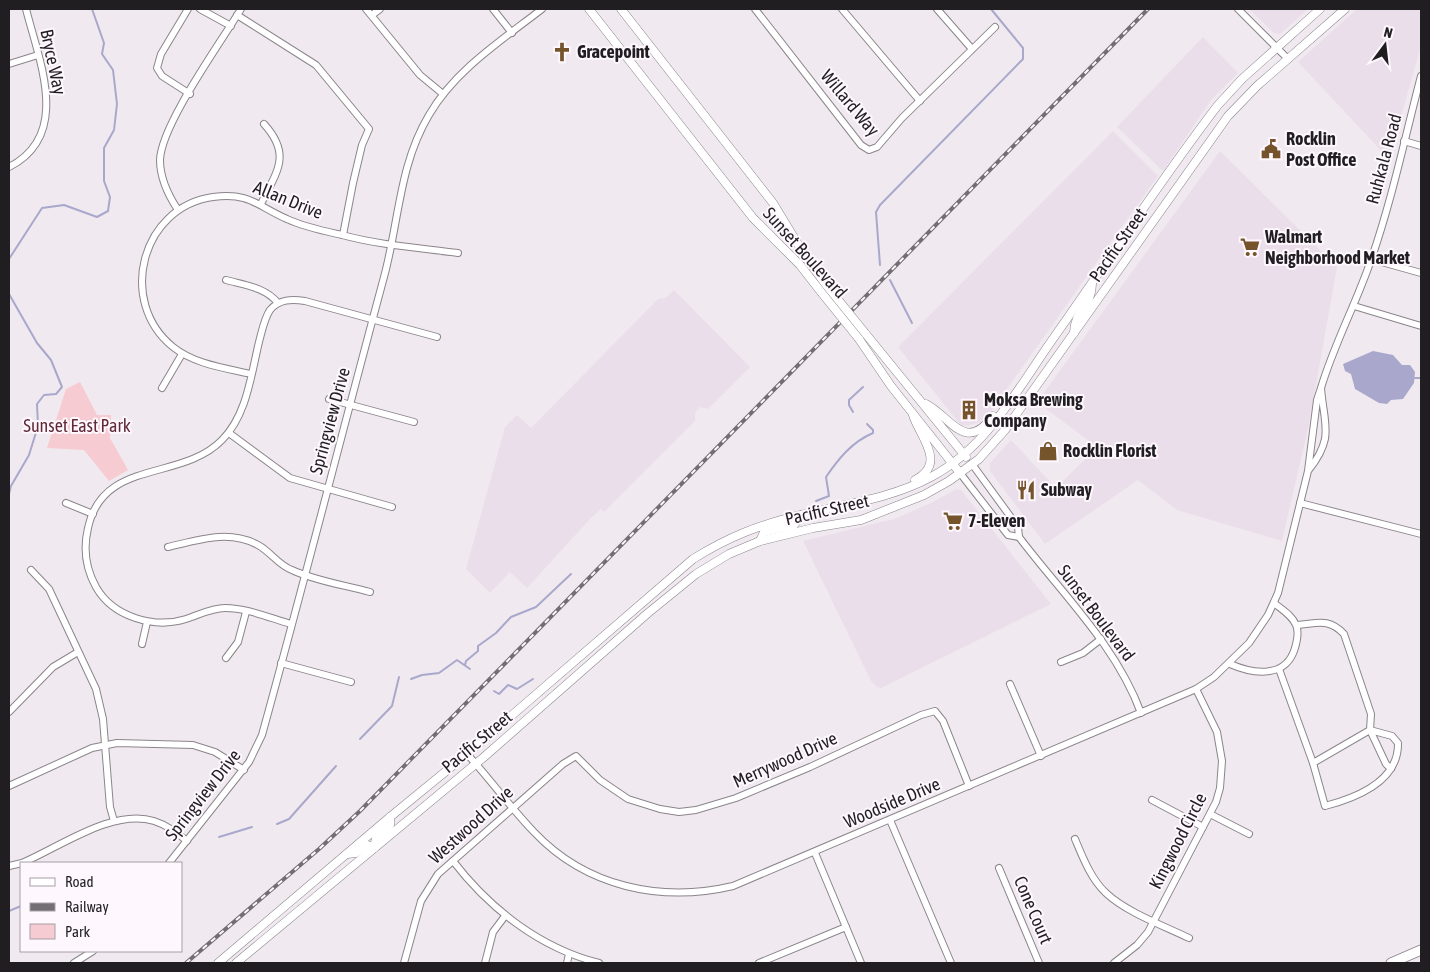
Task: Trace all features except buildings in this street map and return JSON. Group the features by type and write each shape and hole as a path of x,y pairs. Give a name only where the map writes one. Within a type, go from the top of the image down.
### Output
{"highway":[{"path":"1392,963 1421,950"}],"main road":[{"name":"Sunset Boulevard","path":"589,9 753,218 800,265 859,339 960,473"},
{"name":"Sunset Boulevard","path":"621,9 773,203 807,259 827,286 972,464"},
{"name":"Pacific Street","path":"218,963 226,959 263,924 390,816 467,754 640,605 720,542 749,530 802,515 871,500 904,489 931,477 953,464 990,428 1218,105 1242,79 1320,9"},
{"name":"Pacific Street","path":"236,963 476,764 648,613 711,564 760,541 813,528 861,520 924,495 972,464 1005,430 1228,116 1257,86 1345,9"},
{"path":"1074,333 1074,321 1092,295 1092,284"},
{"path":"923,402 935,408 952,426 972,432 982,428 1007,397 1016,392"},
{"path":"904,489 926,472 930,455 911,410"},
{"path":"760,541 764,532 794,525 802,515"},
{"path":"704,553 711,564"},
{"path":"640,605 648,613"},
{"path":"347,854 356,853 368,845 374,848 376,837 390,825 390,816"},
{"path":"263,924 271,923 286,914 292,916"}],"street":[{"name":"Bryce Way","path":"9,167 22,160 32,150 46,120 46,91 26,9"},
{"path":"188,9 161,54 157,68 162,76 190,94"},
{"path":"200,9 231,26"},
{"path":"178,210 164,185 160,160 165,135 241,9"},
{"path":"366,9 420,75 443,94"},
{"path":"372,15 380,9"},
{"path":"493,9 512,33"},
{"name":"Springview Drive","path":"170,862 244,770 254,755 262,735 373,320 392,243 407,164 423,124 443,94 463,72 542,9"},
{"name":"Willard Way","path":"755,9 861,145 869,150 877,147 920,101 995,27"},
{"path":"842,9 920,101"},
{"path":"937,9 972,50"},
{"path":"1238,9 1288,59"},
{"path":"237,15 316,64 369,129 362,145 343,236"},
{"path":"9,64 38,55"},
{"name":"Ruhkala Road","path":"1288,549 1308,471 1320,388 1371,259 1421,76"},
{"path":"261,204 281,160 278,142 264,124"},
{"path":"1404,141 1421,146"},
{"name":"Allan Drive","path":"251,374 203,362 182,354 172,347 154,328 144,304 140,282 148,246 160,225 178,210 201,199 239,197 261,204 286,219 343,236 458,254"},
{"path":"1371,259 1421,273"},
{"path":"226,280 268,293 278,303"},
{"path":"291,624 224,608 176,622 147,622 133,618 112,605 97,588 88,567 86,535 93,514 106,494 124,480 145,472 197,459 217,445 228,433 240,413 266,317 278,303 295,299 438,337"},
{"path":"1354,306 1421,326"},
{"path":"162,388 182,354"},
{"name":"Ruhkala Road","path":"1308,471 1319,456 1326,435 1325,411 1320,388"},
{"path":"329,399 414,422"},
{"path":"228,433 290,478 392,507"},
{"name":"Sunset Boulevard","path":"972,464 1018,527 1019,537 1122,668 1141,712"},
{"name":"Sunset Boulevard","path":"960,473 1008,535 1019,537"},
{"path":"66,503 93,514"},
{"path":"1300,503 1421,534"},
{"path":"168,546 221,536 240,539 258,545 282,565 304,575 370,592"},
{"name":"Woodside Drive","path":"467,754 513,808 548,845 576,866 613,883 647,891 681,894 733,886 1196,689 1230,664 1249,643 1274,603 1283,575 1288,549"},
{"path":"31,570 49,589 99,698 110,807 114,820"},
{"path":"1230,664 1256,673 1269,673 1279,670 1293,655 1298,641 1297,625 1289,615 1274,603"},
{"path":"226,658 238,642 246,612"},
{"path":"142,644 147,622"},
{"path":"1297,625 1313,622 1337,627 1344,634 1372,714 1370,730 1386,764 1391,770"},
{"path":"1062,662 1083,653 1101,639"},
{"path":"9,712 52,667 78,652"},
{"path":"281,663 351,682"},
{"path":"1279,670 1313,763 1325,806 1374,788 1391,770 1398,743 1392,736 1370,730 1313,763"},
{"path":"1010,684 1041,756"},
{"name":"Kingwood Circle","path":"1114,963 1137,945 1154,920 1210,814 1220,788 1222,761 1217,732 1196,689"},
{"name":"Merrywood Drive","path":"576,756 600,780 628,798 660,810 678,812 696,810 736,798 810,767 921,715 935,711 943,722 969,786"},
{"path":"9,786 105,744 117,743 193,745 215,752 244,770"},
{"name":"Westwood Drive","path":"404,963 421,901 438,874 576,756"},
{"path":"1152,800 1203,827"},
{"path":"1210,814 1249,834"},
{"path":"23,862 114,820 133,818 152,820 171,829 187,841"},
{"path":"890,820 951,963"},
{"path":"1075,839 1095,880 1107,894 1189,938"},
{"path":"815,852 861,963"},
{"path":"452,862 505,916 569,954 599,963"},
{"name":"Cone Court","path":"999,868 1039,963"},
{"path":"485,963 493,932 505,916"},
{"path":"759,963 774,961 846,927"},
{"path":"74,963 91,952"},
{"path":"567,963 569,954"}],"shaded area":[{"path":"1249,9 1308,9 1280,34 1274,33"},
{"path":"1357,9 1421,9 1421,46 1389,159 1298,62"},
{"path":"1203,37 1238,73 1211,100 1163,171 1117,127"},
{"path":"1113,131 1158,176 987,417 978,423 966,426 960,424 898,347"},
{"path":"1220,151 1337,267 1309,424 1282,541 1177,510 1138,480 1045,544 990,471 990,463 1011,440 1056,488 1097,447 1037,402"},
{"path":"674,290 750,367 708,409 700,407 695,413 695,421 604,512 601,509 590,519 527,588 510,572 490,593 466,569 505,427 517,415 531,428 658,299 666,298"},
{"path":"956,489 961,490 1051,604 881,688 877,687 871,681 803,541 894,519 933,502"}],"green space":[{"name":"Sunset East Park","path":"80,382 97,415 111,415 110,438 128,470 109,481 84,450 47,448 66,389"}],"water":[{"path":"1373,351 1393,355 1402,365 1410,365 1415,372 1414,383 1403,399 1391,400 1387,404 1379,403 1355,389 1351,374 1345,371 1343,364"}],"waterway":[{"path":"9,259 42,208 64,205 97,217 108,211 110,197 104,181 104,148 114,130 117,104 113,70 102,54 104,43 92,9"},
{"path":"880,265 876,212 880,205 1023,59 1023,48 991,9"},
{"path":"890,280 912,323"},
{"path":"9,294 37,343 51,360 62,387 56,394 44,395 37,404 38,426 29,455 11,486 9,494"},
{"path":"1415,378 1421,378"},
{"path":"853,412 849,405 849,400 863,387"},
{"path":"816,501 829,496 826,477 841,457 852,446 873,433 873,430 867,424"},
{"path":"465,665 466,661 478,651 478,646 496,633 511,617 536,607 571,574"},
{"path":"411,679 422,675 439,673 457,660 470,669"},
{"path":"360,739 392,706 399,677"},
{"path":"494,691 499,694 508,685 517,689 533,679"},
{"path":"277,824 289,819 336,766"},
{"path":"219,837 252,827"},
{"path":"9,911 20,906"}],"railway":[{"path":"186,963 319,849 360,811 1148,9"}],"place":[{"name":"Gracepoint","path":"562,52"},
{"name":"Rocklin Post Office","path":"1271,149"},
{"name":"Walmart Neighborhood Market","path":"1250,247"},
{"name":"Moksa Brewing Company","path":"969,410"},
{"name":"Rocklin Florist","path":"1048,451"},
{"name":"Subway","path":"1026,490"},
{"name":"7-Eleven","path":"953,521"}]}
